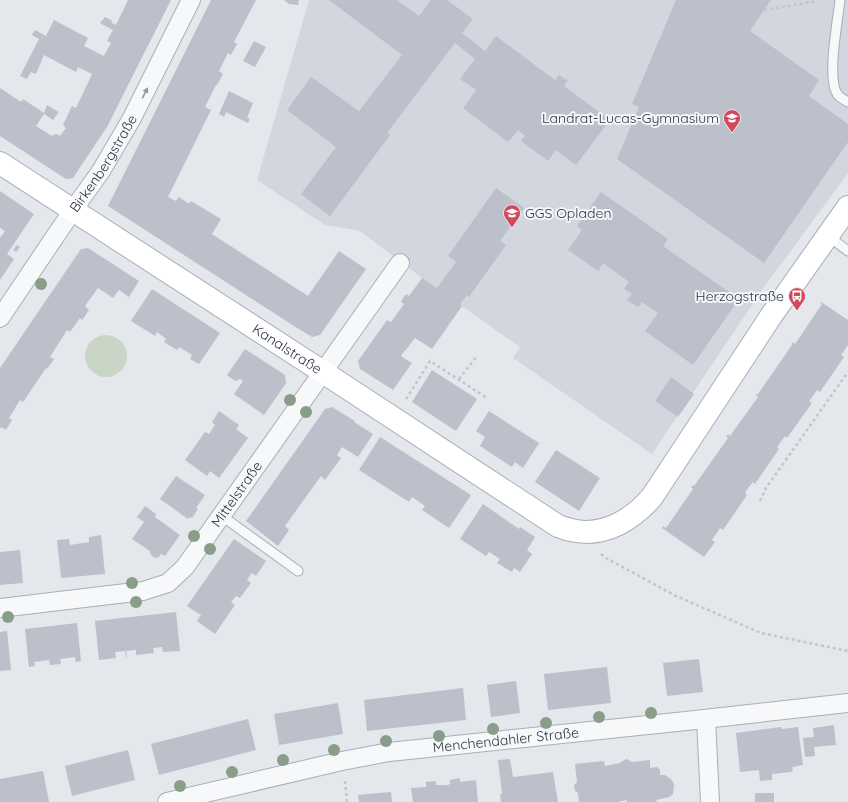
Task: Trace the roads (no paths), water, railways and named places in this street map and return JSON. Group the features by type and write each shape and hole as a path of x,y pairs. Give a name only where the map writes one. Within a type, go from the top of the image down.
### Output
{"street":[{"name":"Birkenbergstraße","path":"0,318 101,171 132,118 191,0"},
{"name":"Kanalstraße","path":"0,163 558,526 575,531 592,532 606,530 626,520 640,510 652,497 767,323 828,236"},
{"path":"828,236 848,207"},
{"name":"Mittelstraße","path":"0,608 143,591 168,583 186,567 400,263"},
{"name":"Menchendahler Straße","path":"167,802 342,761 389,752 848,703"},
{"path":"706,719 710,802"}],"lane":[{"path":"840,0 833,62 833,79 837,94 848,102"},
{"path":"828,236 848,251"},
{"path":"222,516 298,571"}],"place":[{"name":"Landrat-Lucas-Gymnasium","path":"732,133"},
{"name":"GGS Opladen","path":"512,228"},
{"name":"Herzogstraße","path":"797,311"}]}
